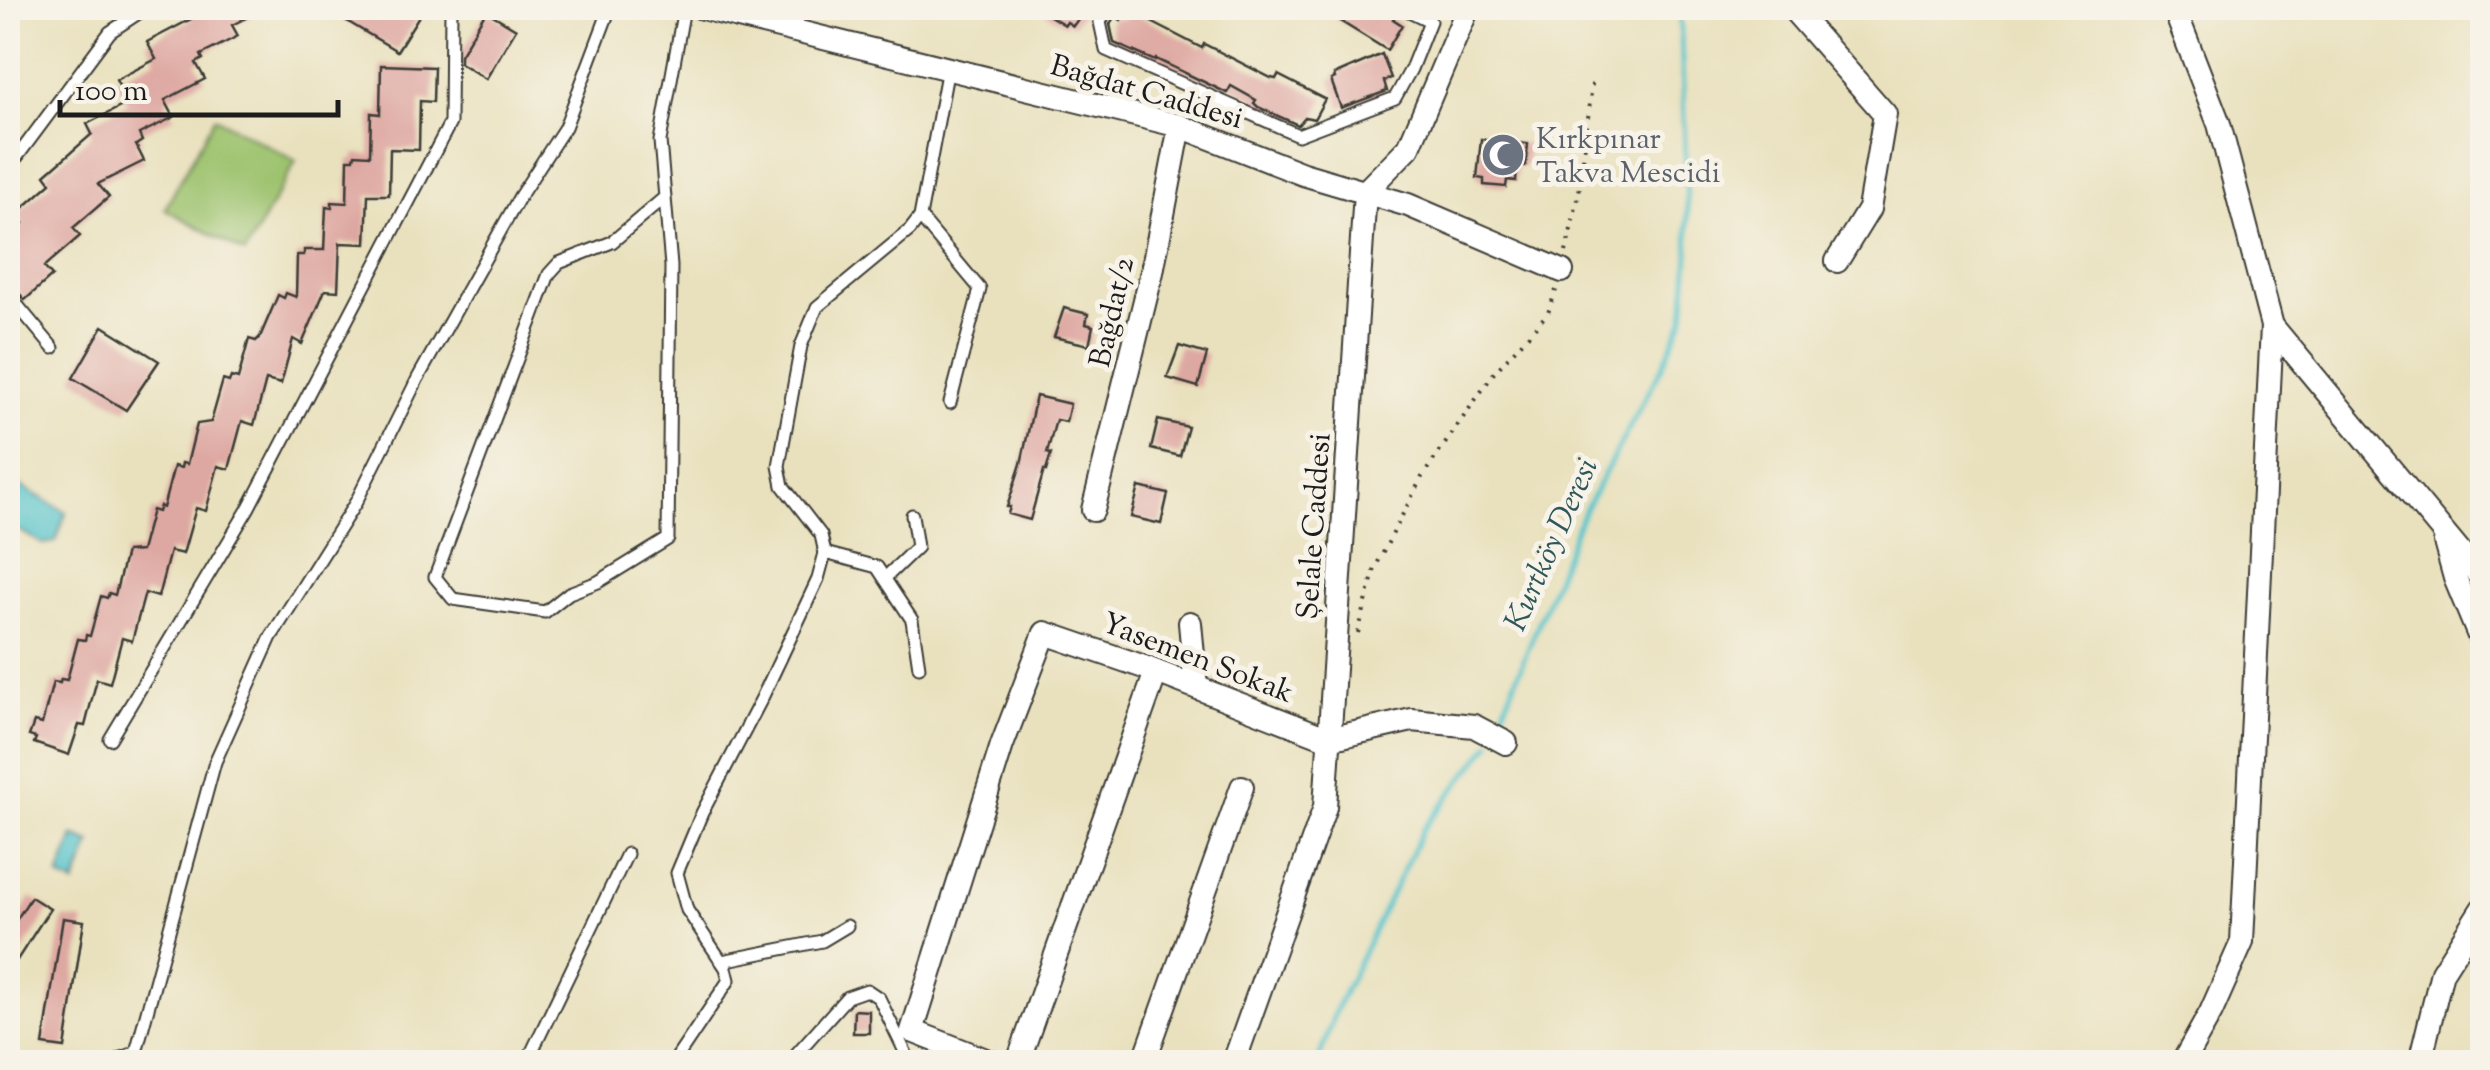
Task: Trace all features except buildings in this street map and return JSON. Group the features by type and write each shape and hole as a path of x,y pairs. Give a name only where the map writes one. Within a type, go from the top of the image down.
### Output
{"street":[{"name":"Bağdat Caddesi","path":"702,8 1180,126 1303,174 1408,205 1562,271"},
{"path":"1365,192 1409,147 1468,8"},
{"path":"1792,8 1885,114 1869,209 1838,262"},
{"path":"2174,8 2219,124 2272,326 2242,942 2211,1012 2183,1062"},
{"name":"Bağdat/2","path":"1093,510 1152,272 1180,126"},
{"name":"Şelale Caddesi","path":"1234,1062 1325,807 1365,192"},
{"path":"2272,326 2482,579"},
{"path":"2443,534 2482,550"},
{"path":"2443,534 2482,643"},
{"path":"1190,622 1196,687"},
{"name":"Yasemen Sokak","path":"992,1062 912,1032 1002,746 1045,633 1329,739"},
{"path":"1018,1062 1156,672"},
{"path":"1329,739 1412,720 1474,726 1506,743"},
{"path":"1144,1062 1242,787"},
{"path":"2420,1062 2442,972 2482,909"}],"lane":[{"path":"8,169 110,32 146,8"},
{"path":"110,739 248,509 450,123 450,8"},
{"path":"114,1062 136,1052 214,762 271,637 356,502 418,378 520,196 565,127 610,8"},
{"path":"664,198 612,242 559,263 549,274 435,578 453,599 545,612 569,593 598,582 668,539 671,266 660,141 684,8"},
{"path":"1108,8 1100,22 1106,50 1298,135 1395,98 1430,21 1404,8"},
{"path":"674,1062 729,980 722,961 687,910 677,873 702,813 818,579 825,552 821,535 784,486 779,466 802,346 817,307 910,230 920,217 948,68"},
{"path":"920,217 980,288 950,403"},
{"path":"8,294 53,348"},
{"path":"884,578 917,546 912,515"},
{"path":"825,552 877,567 912,620 919,667"},
{"path":"527,1062 627,854"},
{"path":"722,961 822,942 847,926"},
{"path":"789,1062 847,998 866,990 879,998 910,1062"}],"path":[{"path":"1355,644 1376,568 1422,478 1494,373 1548,312 1562,271 1579,193 1593,76"}],"green space":[{"path":"215,117 296,161 245,253 165,209"}],"water":[{"path":"15,483 66,512 56,542 43,544 8,524 8,490"},
{"path":"74,836 91,843 75,884 59,877"}],"waterway":[{"name":"Kurtköy Deresi","path":"1495,732 1580,519 1662,367 1684,317 1689,255 1680,8"},
{"name":"Kurtköy Deresi","path":"1318,1062 1336,1009 1423,829 1491,743"}],"place":[{"name":"Kırkpınar Takva Mescidi","path":"1503,155"}]}
